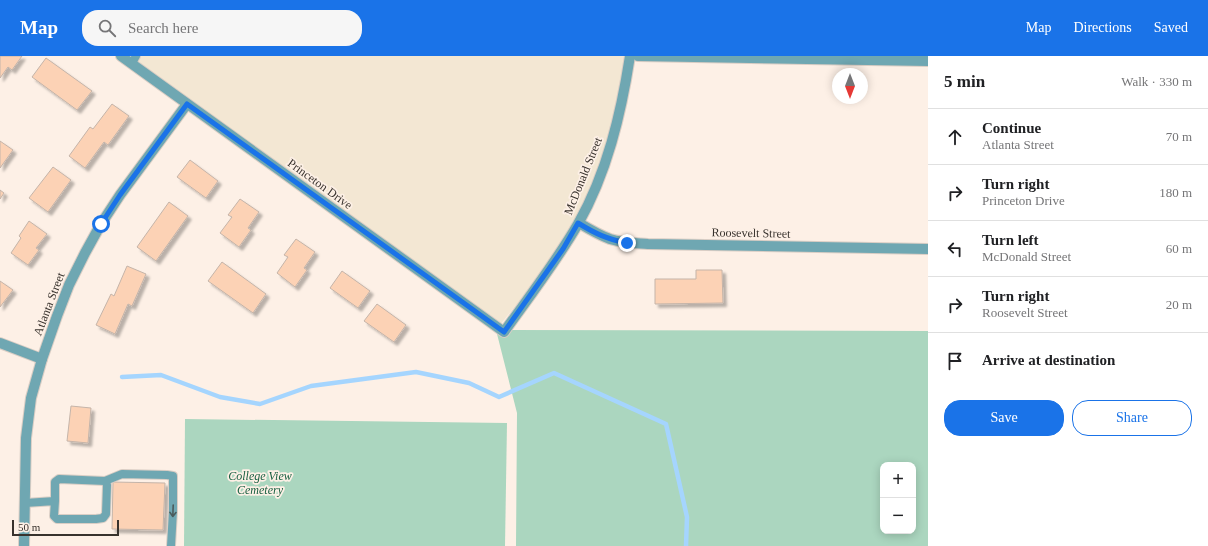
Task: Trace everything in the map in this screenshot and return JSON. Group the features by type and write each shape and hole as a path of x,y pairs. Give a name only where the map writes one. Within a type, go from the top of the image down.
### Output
{"street":[{"name":"Princeton Drive","path":"121,56 134,60 187,104 504,332"},
{"name":"McDonald Street","path":"504,332 559,255 578,223 591,196 612,140 623,97 630,56"},
{"path":"638,56 928,60"},
{"name":"Atlanta Street","path":"24,546 26,438 31,398 42,359 57,316 69,285 98,230 120,195 187,104"},
{"name":"Roosevelt Street","path":"578,223 610,239 627,243 928,249"},
{"path":"0,343 42,359"}],"lane":[{"path":"105,481 107,485 106,514 103,518 57,519 54,516 56,482 59,479 105,481 122,474 173,476 171,546"},
{"path":"25,503 55,501"}],"shaded area":[{"path":"120,56 626,56 618,103 597,179 556,255 496,330"}],"green space":[{"path":"496,330 928,331 928,546 516,546 517,413"},
{"name":"College View Cemetery","path":"185,419 507,423 505,546 184,546"}],"building":[{"path":"0,56 22,56 12,70 8,67 0,78"},
{"path":"46,58 92,91 77,110 32,77"},
{"path":"112,104 129,116 108,145 104,142 85,168 69,156 90,127 93,129"},
{"path":"0,141 13,150 0,168"},
{"path":"190,160 218,181 206,198 177,177"},
{"path":"53,167 71,180 48,212 29,198"},
{"path":"0,190 4,193 0,199"},
{"path":"240,199 259,212 248,228 251,230 239,247 220,233 232,217 228,215"},
{"path":"169,202 188,216 156,261 137,247"},
{"path":"29,221 47,234 36,248 39,250 28,265 11,253 21,238 19,236"},
{"path":"296,239 315,252 304,268 307,270 295,287 277,273 288,257 284,255"},
{"path":"222,262 266,294 253,313 208,281"},
{"path":"127,266 146,274 132,306 128,304 115,334 96,325 111,294 114,296"},
{"path":"696,270 722,270 723,303 655,304 655,279 696,279"},
{"path":"342,271 370,291 358,308 330,288"},
{"path":"0,281 13,290 0,307"},
{"path":"377,304 406,325 394,342 364,321"},
{"path":"71,406 91,408 88,443 67,441"},
{"path":"113,482 165,483 163,530 112,529"}],"waterway":[{"path":"122,377 161,375 220,397 260,404 311,386 416,372 469,383 499,397 554,373 666,424 687,517 686,546"}],"route":[{"path":"101,224 120,195 187,104 504,332 563,249 578,223 610,239 627,243"}]}
